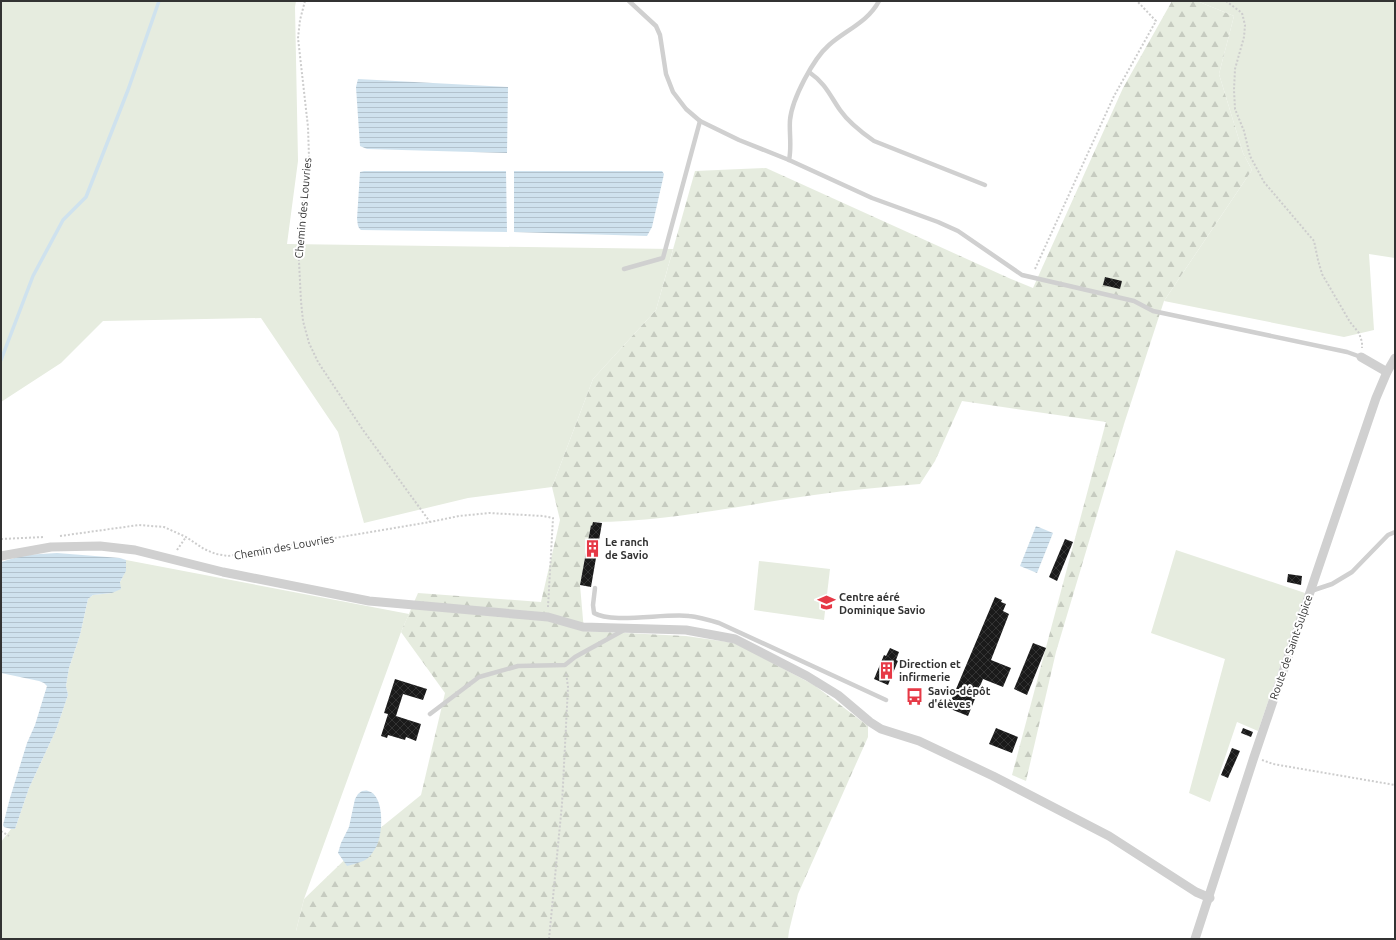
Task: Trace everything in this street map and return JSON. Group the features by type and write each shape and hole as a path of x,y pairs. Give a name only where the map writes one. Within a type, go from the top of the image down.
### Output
{"street":[{"path":"1362,357 1387,372"},
{"name":"Route de Saint-Sulpice","path":"1196,939 1254,757 1376,398 1387,372 1395,358"},
{"path":"1,556 51,547 100,546 135,550 223,572 369,601 548,617 583,627 686,630 735,640 807,676 838,695 870,722 881,729 919,741 993,776 1109,836 1196,892 1210,898"}],"lane":[{"path":"629,1 656,26 660,35 666,74 673,92 686,109 700,121 739,140 789,160 872,198 938,222 958,231 1022,275 1134,301 1153,311 1347,352 1362,357"},
{"path":"789,160 792,109 809,72 828,46 866,18 879,1"},
{"path":"809,72 820,80 850,122 860,132 874,141 985,185"},
{"path":"624,269 663,258 700,121"},
{"path":"1310,591 1332,584 1352,572 1388,535 1395,532"},
{"path":"595,588 593,606 594,614 599,616 613,618 689,616 719,623 886,700"},
{"path":"430,714 479,678 518,666 565,665 575,657 627,628"}],"path":[{"name":"Chemin des Louvries","path":"305,1 300,20 298,38 308,127 309,157 298,242 299,281 303,321 309,343 318,362 363,430 430,522"},
{"path":"1031,278 1114,96 1156,21 1137,1"},
{"path":"1226,1 1242,13 1245,25 1244,37 1235,70 1234,90 1235,109 1244,131 1250,156 1264,182 1314,241 1322,274 1350,322 1359,333 1362,342 1362,357"},
{"name":"Chemin des Louvries","path":"53,536 139,525 164,527 204,549 216,554 228,556 459,516 489,513 543,516 553,518 548,617"},
{"path":"1,539 46,537"},
{"path":"171,559 186,538"},
{"path":"550,939 562,796 568,687 565,665"},
{"path":"1254,757 1272,764 1395,784"},
{"path":"1,831 9,836"}],"green space":[{"path":"1,1 296,1 298,161 287,244 673,249 656,310 593,379 552,487 468,498 364,523 338,432 261,318 103,321 61,363 1,402"},
{"path":"1172,1 1197,1 1234,16 1219,74 1243,153 1252,170 1164,301 1124,424 1056,652 1026,781 1012,775 1106,422 962,401 935,461 920,484 827,493 676,516 594,522 592,526 591,525 580,585 584,631 686,636 735,643 814,685 868,726 868,737 798,894 789,931 296,931 304,899 363,842 421,795 445,693 401,632 418,593 541,602 560,520 552,487 593,379 656,310 695,171 766,168 1033,288 1123,88"},
{"path":"1197,1 1395,1 1395,258 1369,254 1374,330 1344,337 1164,301 1252,170 1243,153 1219,74 1234,16"},
{"path":"1176,550 1305,593 1258,731 1237,722 1210,802 1189,793 1225,659 1151,633"},
{"path":"126,560 409,614 401,632 304,899 296,931 789,931 788,939 1,939 1,842 11,829 15,829 29,788 56,730 68,695 66,686 69,668 80,635 88,599 93,595 112,593 124,574"},
{"path":"759,561 830,569 824,620 754,610"}],"water":[{"path":"358,79 508,87 507,153 367,149 360,146 356,87"},
{"path":"506,171 507,232 361,230 358,226 357,219 360,172"},
{"path":"514,171 662,171 664,174 652,227 647,236 514,232"},
{"path":"1036,526 1053,533 1037,573 1020,566"},
{"path":"57,553 120,558 126,560 126,571 120,582 121,589 112,593 93,595 88,599 80,635 69,668 66,686 68,695 56,730 29,788 15,829 11,829 4,827 3,825 27,743 35,725 47,686 39,681 1,673 1,562 24,555"},
{"path":"362,791 367,791 373,794 380,806 380,837 368,858 361,862 347,866 338,853 349,827 355,799"}],"building":[{"path":"1105,277 1122,281 1120,289 1103,285"},
{"name":"Le ranch de Savio","path":"593,522 602,523 591,587 580,585 591,525 592,526"},
{"path":"1065,539 1073,542 1057,581 1049,577"},
{"path":"1288,574 1302,576 1301,585 1287,582"},
{"path":"995,597 1002,600 1001,602 1006,604 1003,611 1009,614 991,660 1011,668 1003,687 983,679 968,716 948,708"},
{"path":"1033,643 1046,648 1027,695 1014,689"},
{"name":"Direction et infirmerie","path":"890,648 899,652 896,660 898,661 888,685 874,679 884,655 886,656"},
{"path":"395,679 427,689 423,700 403,694 396,716 421,724 416,741 406,737 405,740 388,735 387,738 381,736 388,714 384,713"},
{"path":"996,728 1018,737 1012,753 989,744"},
{"path":"1243,728 1253,732 1251,737 1241,733"},
{"path":"1232,748 1240,751 1228,778 1221,775"}],"waterway":[{"path":"1,360 33,276 63,220 86,197 128,90 159,1"}],"place":[{"name":"Le ranch de Savio","path":"592,548"},
{"name":"Centre aéré Dominique Savio","path":"826,603"},
{"name":"Direction et infirmerie","path":"886,670"},
{"name":"Savio-dépôt d'élèves","path":"915,697"}]}
